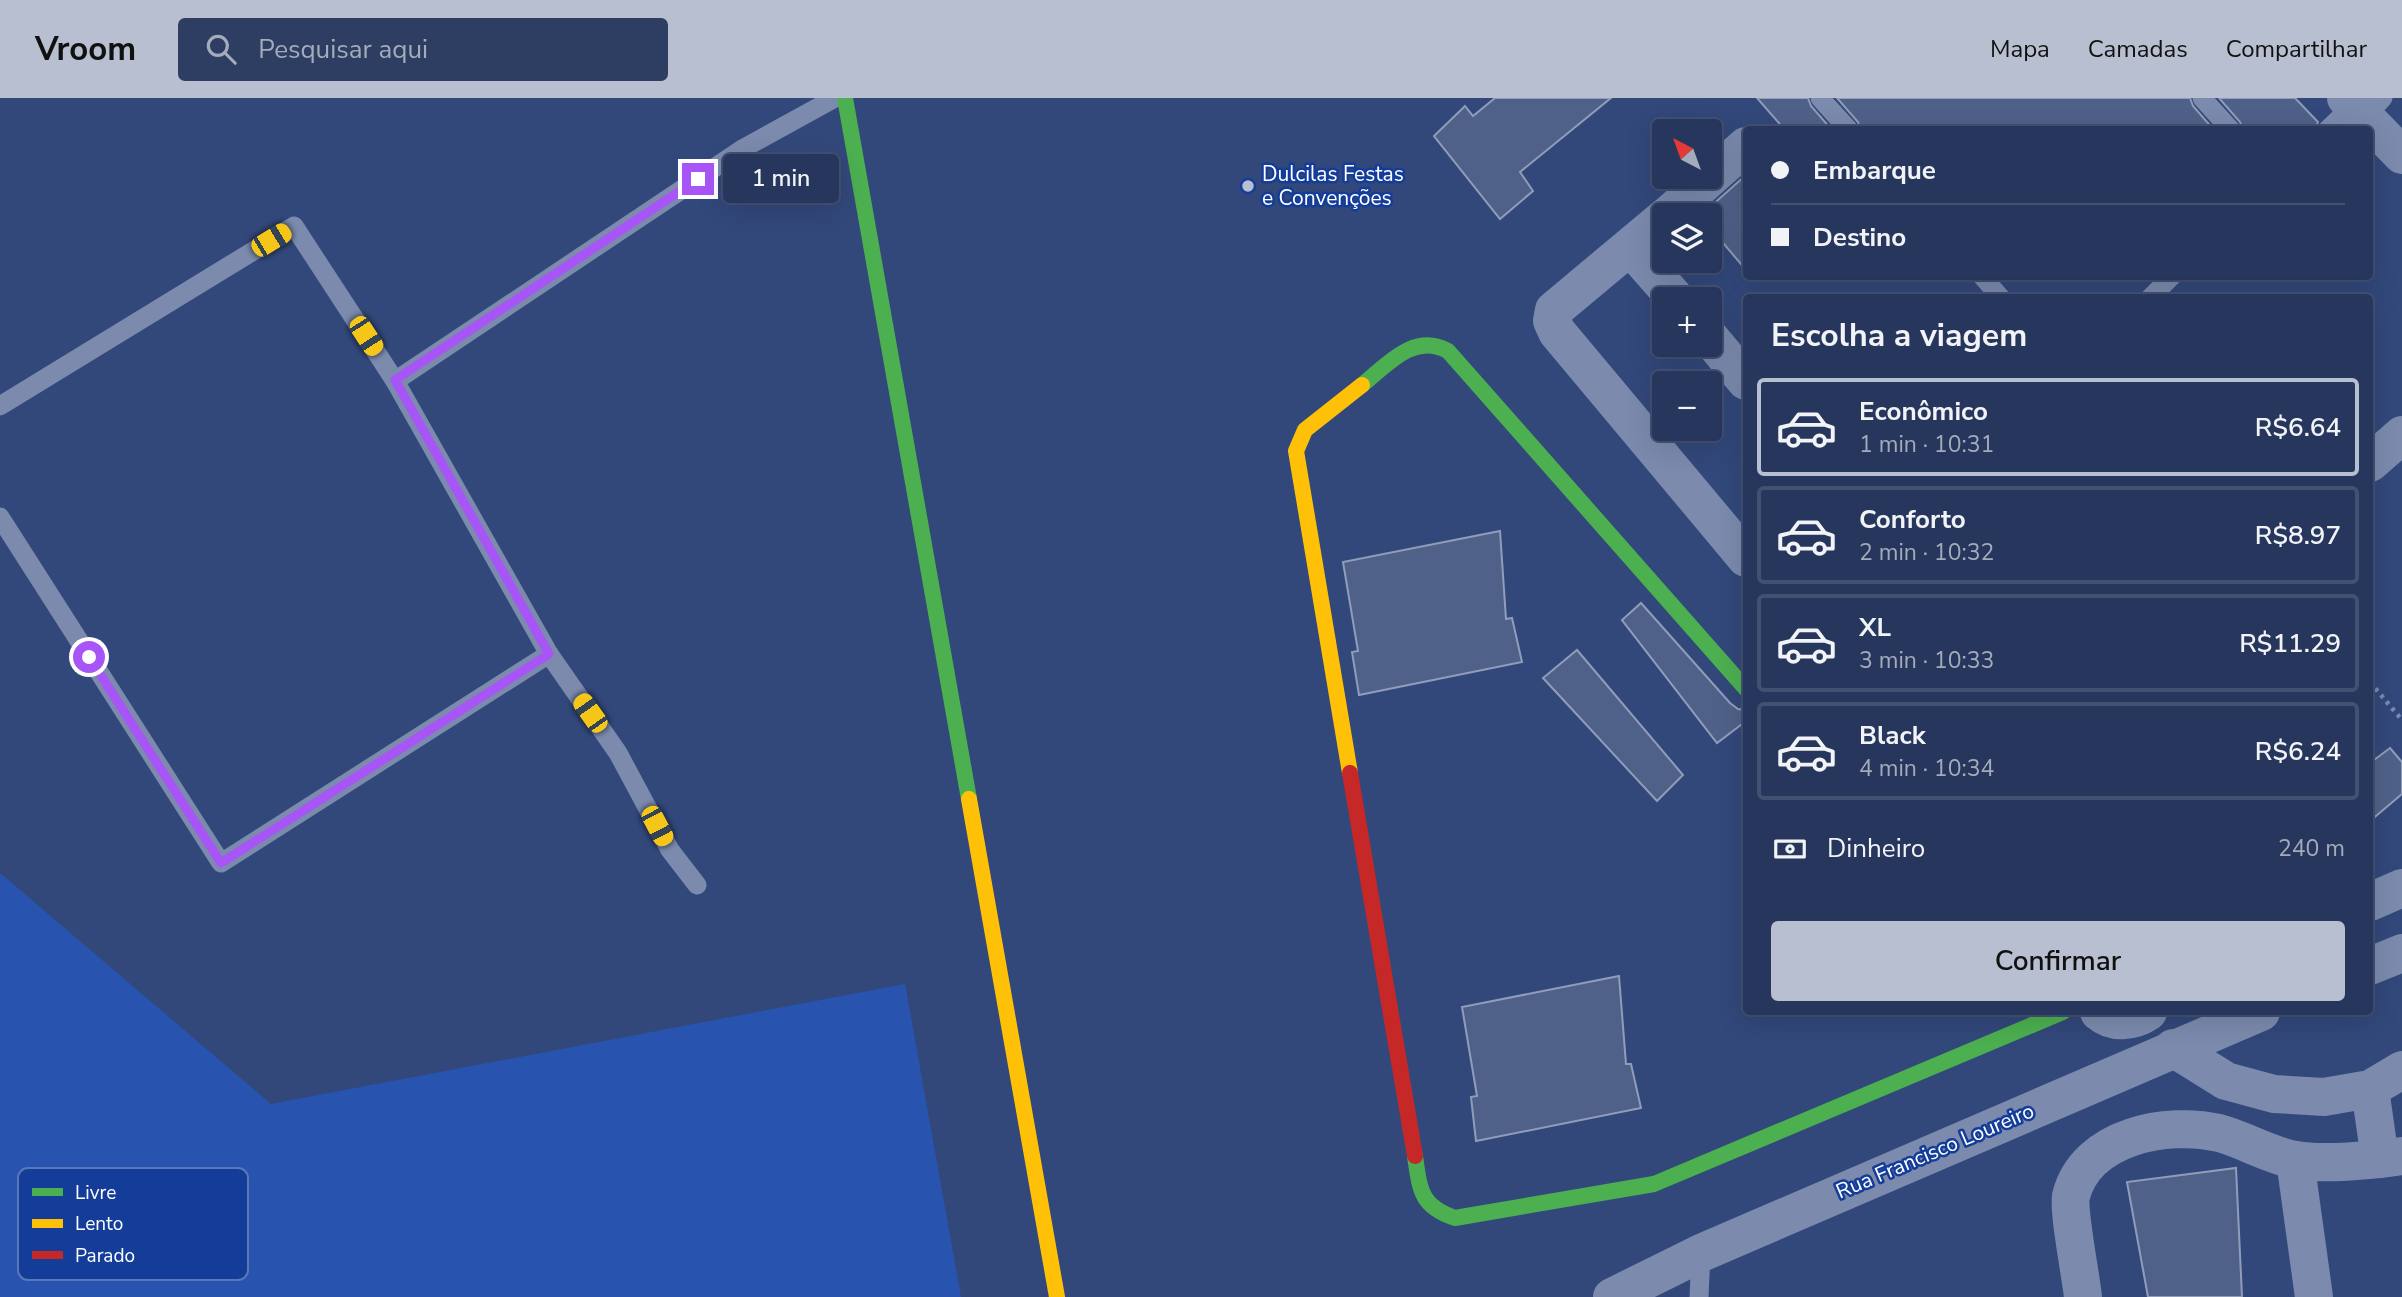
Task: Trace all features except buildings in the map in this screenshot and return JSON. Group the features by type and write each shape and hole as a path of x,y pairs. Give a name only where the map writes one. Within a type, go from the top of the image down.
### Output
{"street":[{"path":"845,98 1057,1297"},
{"path":"2355,110 2372,126"},
{"path":"2373,127 2402,155"},
{"path":"1682,203 1743,149"},
{"path":"1652,229 1554,310 1552,321 1557,332 1743,554"},
{"path":"1631,248 1665,287"},
{"path":"1743,686 1448,351 1437,344 1422,342 1404,351 1305,430 1299,439 1296,451 1421,1194 1435,1211 1455,1218 1654,1184 2056,1015"},
{"path":"1722,352 1743,377"},
{"path":"2373,460 2402,435"},
{"path":"2373,901 2402,888"},
{"path":"2373,965 2402,953"},
{"path":"2106,1015 2121,1021 2143,1015"},
{"name":"Rua Francisco Loureiro","path":"1612,1297 1701,1253 2254,1015"},
{"path":"2083,1297 2070,1198 2080,1173 2100,1153 2146,1132 2205,1131 2295,1160 2391,1158 2386,1079 2324,1097 2274,1094 2226,1081 2173,1048"},
{"path":"2295,1160 2314,1297"}],"lane":[{"path":"395,380 744,148 835,98"},
{"path":"1820,98 1845,126"},
{"path":"2202,98 2227,126"},
{"path":"0,406 294,226 395,380 549,654 618,753 670,850 697,885"},
{"path":"1985,280 1998,294"},
{"path":"2154,294 2168,280"},
{"path":"0,519 221,863 549,654"},
{"path":"1699,1297 1701,1253"}],"path":[{"path":"2373,686 2402,720"}],"shaded area":[{"path":"0,873 271,1104 905,984 961,1297 0,1297"}],"traffic: fast":[{"path":"845,98 969,799"},
{"path":"1362,385 1391,360 1412,348 1424,345 1448,351 1743,686"},
{"path":"1415,1156 1418,1178 1428,1202 1455,1218 1654,1184 2056,1015"}],"traffic: slow":[{"path":"1350,773 1296,451 1305,430 1362,385"},
{"path":"969,799 1057,1297"}],"traffic: jam":[{"path":"1350,773 1415,1156"}],"place":[{"name":"Dulcilas Festas e Convenções","path":"1248,186"}],"route":[{"path":"89,657 221,863 549,654 395,380 698,179"}]}
